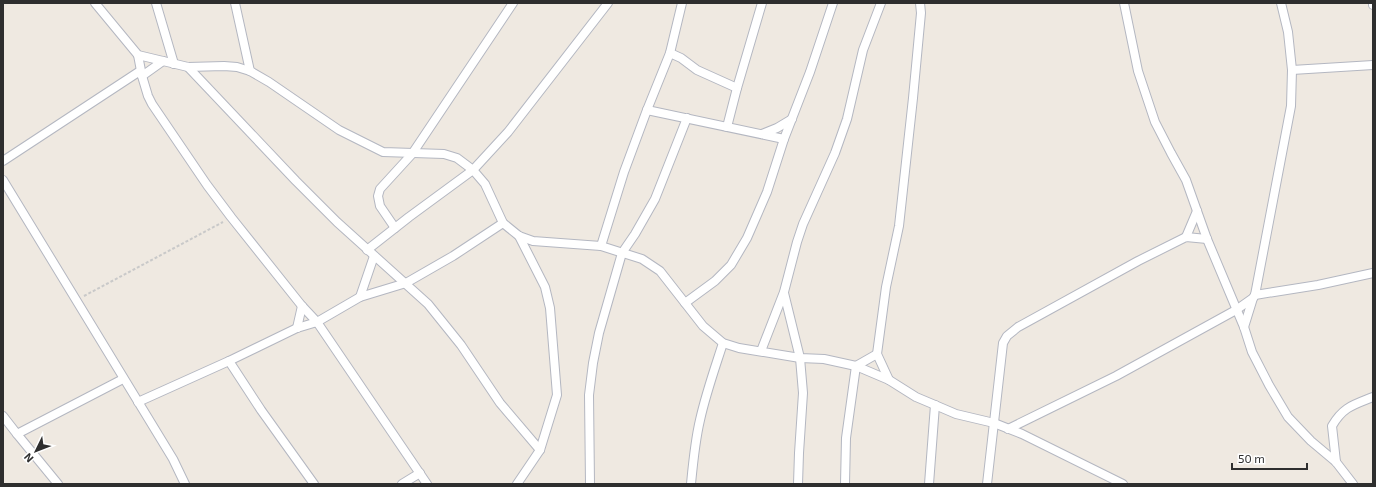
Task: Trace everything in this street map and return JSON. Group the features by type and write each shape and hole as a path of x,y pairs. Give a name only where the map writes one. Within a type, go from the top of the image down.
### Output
{"street":[{"path":"95,3 138,55 141,73 152,104 231,217 302,306 317,322 427,484"},
{"path":"156,3 174,64"},
{"path":"235,3 250,71"},
{"path":"395,228 380,206 378,196 380,189 412,154 513,3"},
{"path":"367,250 473,170 508,132 608,3"},
{"path":"601,246 624,172 670,53 682,3"},
{"path":"727,127 762,3"},
{"path":"685,303 715,282 731,265 747,238 767,192 784,139 810,72 833,3"},
{"path":"761,351 784,292 799,236 835,153 847,119 863,50 881,3"},
{"path":"889,380 877,354 886,287 899,226 913,98 921,13 920,3"},
{"path":"1124,3 1138,71 1155,122 1186,180 1207,239 1244,326 1252,352 1288,417 1311,441 1336,462 1353,484"},
{"path":"1244,326 1254,296 1291,106 1292,70 1288,32 1281,3"},
{"path":"670,53 697,70 737,88"},
{"path":"138,55 188,67 224,66 237,67 250,71 269,82 339,130 383,152 444,154 457,158 473,170 484,184 503,223 519,236 533,241 601,246 642,259 660,271 703,326 723,343 739,348 800,358 824,359 856,366 889,380 916,397 956,414 994,423 1029,438 1123,484"},
{"path":"3,161 141,73 163,61"},
{"path":"1292,70 1373,64"},
{"path":"188,67 296,181 367,250 428,304 461,345 500,403 540,450"},
{"path":"647,110 784,139"},
{"path":"590,484 589,395 599,333 622,253 655,199 687,118"},
{"path":"762,135 792,119"},
{"path":"3,180 123,379 173,458 185,484"},
{"path":"1186,237 1198,211"},
{"path":"138,402 229,361 297,328 317,322 360,297 406,283 453,256 503,223"},
{"path":"517,484 540,450 557,395 550,308 545,288 519,236"},
{"path":"987,484 1006,336 1138,261 1186,237 1207,239"},
{"path":"360,297 374,256"},
{"path":"1008,429 1116,376 1236,310 1254,296 1318,285 1373,272"},
{"path":"784,292 800,358 803,393 798,484"},
{"path":"297,328 302,306"},
{"path":"691,484 700,421 708,389 723,343"},
{"path":"856,366 877,354"},
{"path":"229,361 261,410 314,484"},
{"path":"845,484 846,438 856,366"},
{"path":"17,434 123,379"},
{"path":"1336,462 1332,431 1332,426 1336,418 1341,412 1351,405 1373,397"},
{"path":"929,484 935,405"},
{"path":"3,416 58,484"},
{"path":"402,484 420,473"}],"path":[{"path":"76,301 231,217"}]}
